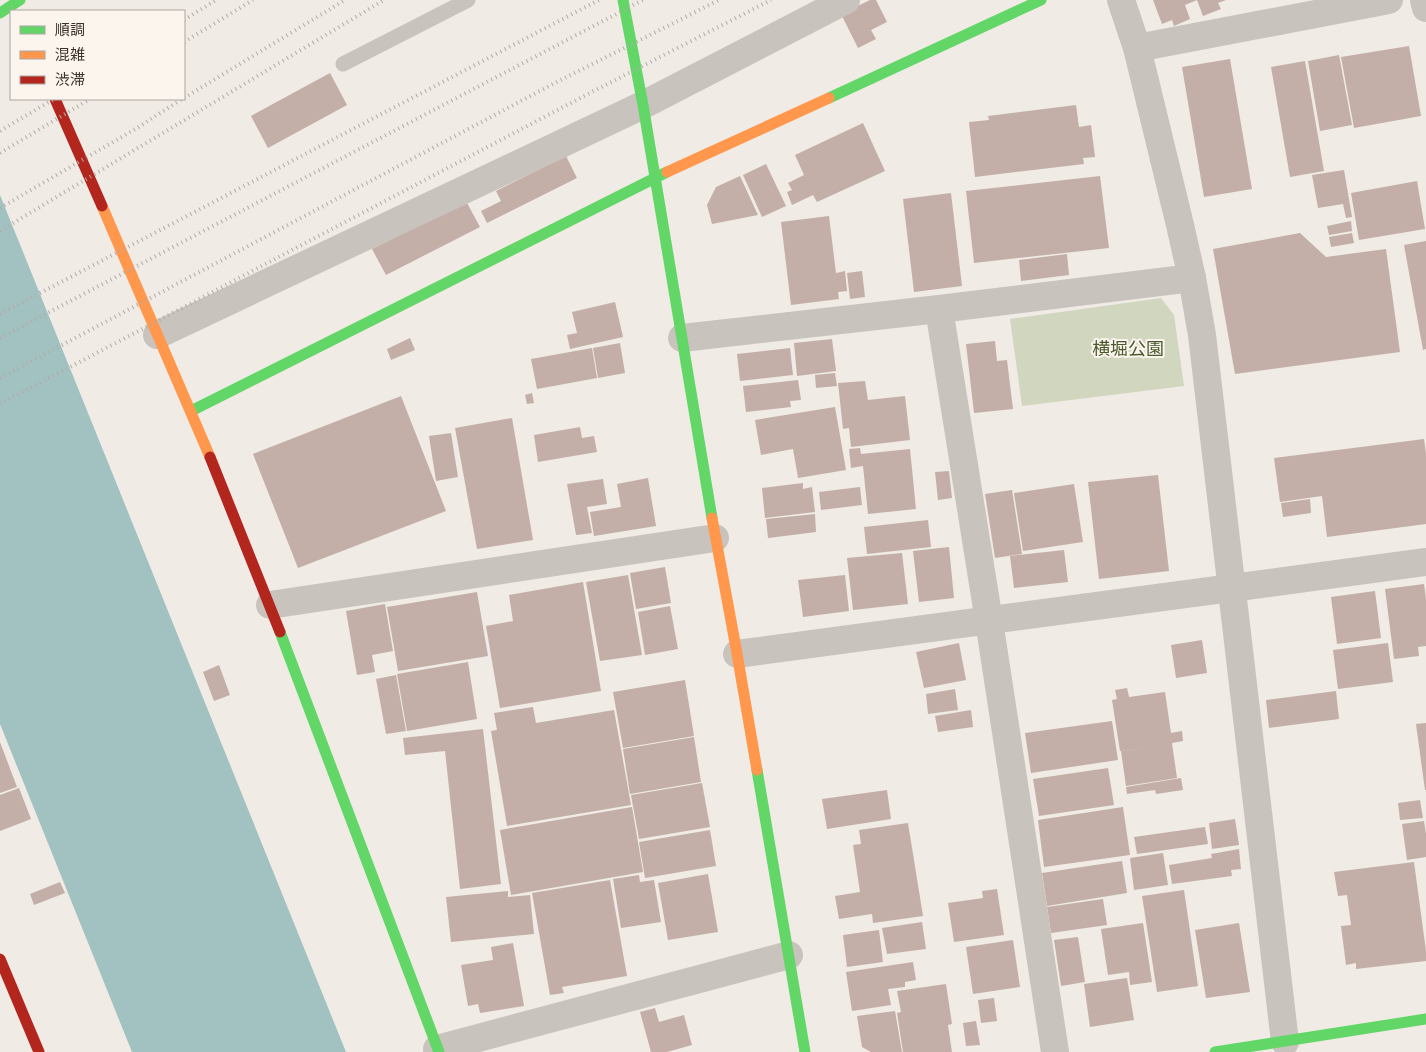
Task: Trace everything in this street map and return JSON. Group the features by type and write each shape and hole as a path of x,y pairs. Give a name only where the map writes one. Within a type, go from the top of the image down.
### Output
{"street":[{"path":"623,0 656,177 805,1052"},
{"path":"157,335 643,105 846,0"},
{"path":"190,411 656,177 1041,0"},
{"path":"1122,0 1136,48 1192,278 1202,335 1232,588 1277,1046"},
{"path":"1136,48 1389,0"},
{"path":"1424,0 1426,8"},
{"path":"0,13 16,4"},
{"path":"55,100 190,411 270,606 438,1050 789,955"},
{"path":"682,338 1192,278"},
{"path":"939,309 1055,1052"},
{"path":"270,606 716,538"},
{"path":"737,654 1426,562"},
{"path":"0,959 39,1052"},
{"path":"1215,1052 1277,1046 1426,1019"}],"lane":[{"path":"343,64 468,0"}],"green space":[{"name":"横堀公園","path":"1161,298 1174,315 1184,386 1022,406 1010,319"}],"water":[{"path":"0,195 346,1052 132,1052 0,724"}],"building":[{"path":"870,0 876,0 887,22 871,30 876,39 858,48 841,14"},
{"path":"1153,0 1197,0 1185,5 1190,19 1174,26 1172,20 1162,24"},
{"path":"1197,0 1226,0 1218,3 1221,9 1203,16"},
{"path":"1409,46 1421,116 1354,128 1341,57"},
{"path":"1339,55 1352,125 1320,131 1308,61"},
{"path":"1230,59 1252,189 1204,197 1182,67"},
{"path":"1305,61 1324,171 1290,177 1271,67"},
{"path":"330,73 347,105 268,148 251,116"},
{"path":"1076,105 1079,127 1091,125 1095,157 1083,158 1084,164 975,177 969,122 989,120 988,116"},
{"path":"863,123 885,171 817,202 813,195 792,205 787,192 792,190 788,183 804,175 795,155"},
{"path":"566,156 577,178 487,223 481,211 501,201 496,191"},
{"path":"766,164 786,206 762,217 743,175"},
{"path":"1344,170 1352,217 1346,218 1343,204 1318,208 1312,175"},
{"path":"740,176 758,215 712,224 707,205 716,187"},
{"path":"1100,176 1109,248 974,263 966,191"},
{"path":"1417,181 1425,229 1359,240 1351,193"},
{"path":"951,193 962,286 914,292 903,199"},
{"path":"466,201 480,227 386,275 372,249"},
{"path":"829,216 836,273 845,271 847,291 838,292 839,299 791,305 781,222"},
{"path":"1351,221 1352,231 1329,235 1327,226"},
{"path":"1300,233 1326,257 1386,249 1400,352 1235,374 1213,249"},
{"path":"1352,233 1354,243 1331,247 1329,237"},
{"path":"1426,241 1426,349 1423,350 1404,245"},
{"path":"1067,254 1069,275 1021,281 1019,260"},
{"path":"862,271 865,297 850,299 847,273"},
{"path":"615,302 623,337 570,349 567,335 577,333 572,312"},
{"path":"410,338 415,350 391,360 387,349"},
{"path":"832,339 836,371 797,376 794,343"},
{"path":"995,341 997,361 1007,360 1013,409 974,413 966,344"},
{"path":"620,343 625,373 598,378 593,348"},
{"path":"592,348 597,378 537,389 531,359"},
{"path":"790,348 793,375 740,381 737,354"},
{"path":"835,373 837,386 816,388 815,375"},
{"path":"798,380 801,400 790,401 791,407 746,412 743,386"},
{"path":"865,381 868,400 905,396 910,440 851,447 849,428 843,429 838,383"},
{"path":"532,393 534,403 527,404 525,395"},
{"path":"401,396 446,511 298,568 253,454"},
{"path":"835,407 846,470 798,478 793,449 761,455 755,420"},
{"path":"512,418 533,540 477,549 455,428"},
{"path":"580,427 582,438 594,436 597,452 538,462 534,435"},
{"path":"451,433 458,477 436,481 429,436"},
{"path":"1424,439 1426,454 1426,524 1327,537 1322,496 1280,502 1274,458"},
{"path":"860,448 861,454 910,449 916,509 868,514 863,466 851,468 849,449"},
{"path":"949,471 952,498 938,500 935,472"},
{"path":"1158,475 1169,571 1099,579 1088,482"},
{"path":"648,478 656,526 594,536 590,512 621,507 617,484"},
{"path":"603,479 607,504 587,507 592,533 576,535 567,484"},
{"path":"803,483 803,489 812,487 815,512 765,518 762,488"},
{"path":"1074,484 1083,542 1023,551 1014,493"},
{"path":"860,487 862,505 821,510 819,492"},
{"path":"1012,490 1022,554 995,558 985,494"},
{"path":"1310,499 1311,513 1283,517 1281,503"},
{"path":"815,514 816,532 768,538 766,519"},
{"path":"928,520 931,547 867,554 864,527"},
{"path":"949,547 954,598 919,602 913,551"},
{"path":"1064,550 1068,582 1014,588 1010,556"},
{"path":"902,553 908,604 853,610 847,558"},
{"path":"665,567 671,603 636,609 630,573"},
{"path":"628,575 642,655 600,661 586,582"},
{"path":"845,575 849,611 803,617 798,580"},
{"path":"583,582 601,691 500,708 486,626 513,621 509,595"},
{"path":"1424,584 1426,599 1426,646 1418,647 1419,656 1394,659 1385,589"},
{"path":"1375,591 1381,638 1337,644 1331,597"},
{"path":"477,592 488,656 398,671 387,607"},
{"path":"385,604 393,651 372,655 375,672 357,675 346,611"},
{"path":"670,606 678,649 645,655 638,612"},
{"path":"1202,640 1207,673 1176,678 1171,645"},
{"path":"959,643 966,680 924,688 916,652"},
{"path":"1388,643 1393,682 1338,689 1333,650"},
{"path":"468,662 477,719 407,731 397,674"},
{"path":"219,665 230,695 214,701 203,672"},
{"path":"396,675 406,731 386,734 376,679"},
{"path":"685,680 694,736 623,748 613,692"},
{"path":"1127,688 1129,697 1165,692 1171,733 1182,731 1183,741 1172,743 1177,778 1126,786 1121,751 1152,747 1120,751 1112,700 1117,699 1115,690"},
{"path":"955,689 958,710 928,714 926,694"},
{"path":"1336,691 1339,719 1269,728 1266,700"},
{"path":"533,707 536,723 614,710 631,805 507,826 491,731 497,730 494,713"},
{"path":"971,710 973,727 938,732 935,716"},
{"path":"1112,721 1118,760 1031,773 1025,733"},
{"path":"1426,723 1426,790 1425,790 1416,724"},
{"path":"483,729 501,884 460,889 445,751 405,755 403,738"},
{"path":"694,737 701,782 630,794 623,749"},
{"path":"0,742 17,787 0,793"},
{"path":"1108,768 1114,805 1039,816 1033,779"},
{"path":"1181,778 1183,790 1156,794 1155,790 1127,794 1126,787"},
{"path":"702,783 710,827 639,839 631,795"},
{"path":"19,788 31,819 0,831 0,795"},
{"path":"887,790 891,819 827,829 822,799"},
{"path":"1420,800 1423,818 1400,820 1398,803"},
{"path":"632,807 643,872 511,895 500,830"},
{"path":"1123,807 1130,855 1044,867 1038,820"},
{"path":"1235,819 1239,845 1212,849 1209,823"},
{"path":"1424,821 1426,857 1407,860 1402,824"},
{"path":"908,823 923,916 873,923 872,914 839,919 835,896 860,892 853,845 861,844 859,830"},
{"path":"1205,827 1208,844 1137,854 1134,837"},
{"path":"710,830 716,866 645,878 639,842"},
{"path":"1239,849 1241,869 1231,870 1232,876 1172,884 1169,865 1212,858 1211,854"},
{"path":"1163,853 1168,885 1134,890 1130,858"},
{"path":"1122,861 1127,893 1047,906 1042,873"},
{"path":"1414,862 1426,961 1356,969 1356,963 1346,965 1341,926 1351,925 1347,895 1338,896 1334,872"},
{"path":"708,874 718,932 668,940 658,883"},
{"path":"639,875 640,882 654,880 661,922 621,928 613,879"},
{"path":"610,880 627,976 562,987 564,993 550,995 532,893"},
{"path":"60,882 65,893 34,905 30,894"},
{"path":"997,889 1004,935 954,942 948,903 983,898 982,891"},
{"path":"1184,890 1198,986 1157,992 1142,896"},
{"path":"508,891 508,897 530,895 534,934 451,942 446,897"},
{"path":"1103,899 1107,925 1051,933 1047,907"},
{"path":"922,922 926,949 887,954 882,928"},
{"path":"1143,923 1152,982 1130,985 1129,972 1108,975 1101,929"},
{"path":"1239,923 1250,992 1206,998 1195,930"},
{"path":"879,930 883,962 847,967 843,935"},
{"path":"1078,937 1085,982 1061,986 1054,940"},
{"path":"1013,940 1020,987 973,994 966,947"},
{"path":"513,943 524,1006 480,1013 478,1004 468,1006 461,965 493,960 491,947"},
{"path":"913,962 916,980 905,982 905,987 888,989 891,1005 852,1011 846,972"},
{"path":"1127,978 1134,1020 1090,1027 1084,984"},
{"path":"946,984 952,1024 948,1025 952,1052 903,1052 897,1013 901,1012 897,991"},
{"path":"994,998 997,1021 981,1023 978,1000"},
{"path":"655,1008 659,1022 684,1015 692,1045 667,1052 651,1052 640,1012"},
{"path":"895,1011 902,1052 871,1052 862,1047 857,1016"},
{"path":"976,1021 980,1045 966,1046 963,1023"}],"railway":[{"path":"185,19 216,0"},
{"path":"185,41 253,0"},
{"path":"185,97 345,0"},
{"path":"0,231 384,0"},
{"path":"0,314 599,0"},
{"path":"0,338 643,0"},
{"path":"0,378 551,85 719,0"},
{"path":"0,404 588,94 771,0"},
{"path":"0,131 52,100"},
{"path":"0,153 88,100"},
{"path":"0,208 137,128 180,100"}],"traffic: fast":[{"path":"0,13 20,0"},
{"path":"623,0 643,105 712,518"},
{"path":"829,98 1041,0"},
{"path":"191,411 667,172"},
{"path":"280,632 439,1052"},
{"path":"757,770 805,1052"},
{"path":"1215,1052 1426,1019"}],"traffic: slow":[{"path":"667,172 829,98"},
{"path":"102,206 210,457"},
{"path":"712,518 757,770"}],"traffic: jam":[{"path":"55,100 102,206"},
{"path":"210,457 280,632"},
{"path":"0,959 39,1052"}]}
